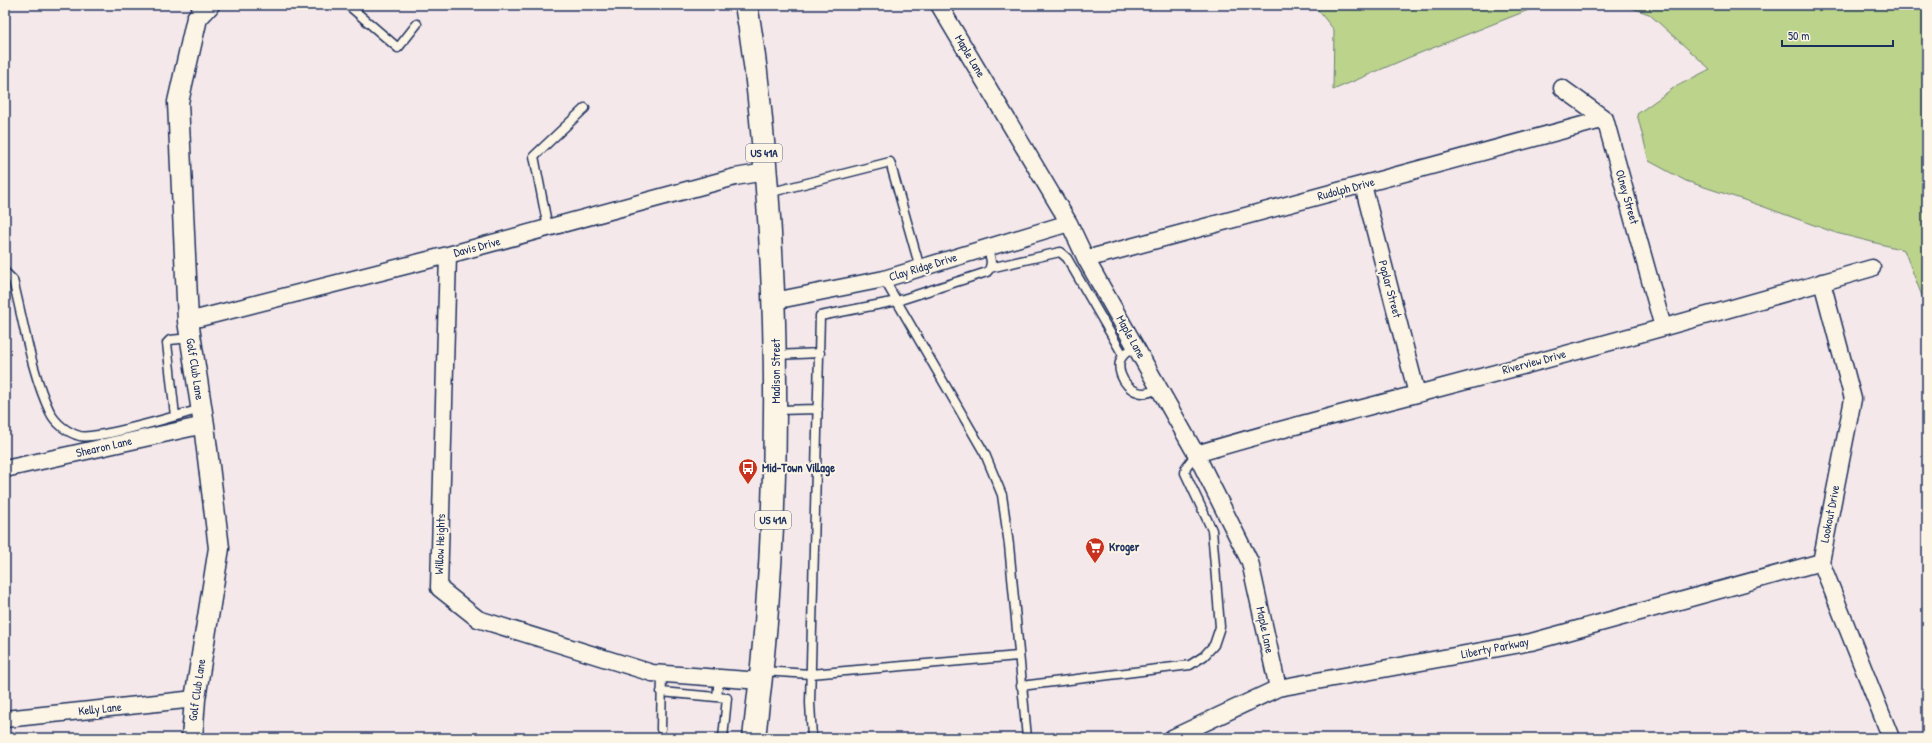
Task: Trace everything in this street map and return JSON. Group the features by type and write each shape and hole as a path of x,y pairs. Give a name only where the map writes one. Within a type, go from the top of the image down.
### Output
{"main road":[{"name":"Madison Street","path":"746,5 760,115 766,182 776,355 772,560 762,676 754,738"}],"street":[{"name":"Golf Club Lane","path":"192,738 195,699 219,548 189,330 178,102 197,18 209,5"},
{"name":"Maple Lane","path":"939,5 1069,223 1129,351 1159,389 1196,454 1250,562 1278,688"},
{"path":"1562,88 1605,120"},
{"name":"Rudolph Drive","path":"1086,259 1605,120"},
{"name":"Olney Street","path":"1605,120 1663,327"},
{"name":"Davis Drive","path":"189,330 448,254 735,178 766,182"},
{"name":"Poplar Street","path":"1363,184 1417,394"},
{"name":"Clay Ridge Drive","path":"774,301 884,279 1069,223"},
{"name":"Willow Heights","path":"448,254 439,588 478,619 652,673 720,678 762,676"},
{"name":"Riverview Drive","path":"1196,454 1282,428 1417,394 1872,268"},
{"name":"Lookout Drive","path":"1820,562 1853,399 1822,282"},
{"name":"Shearon Lane","path":"5,469 202,417"},
{"path":"1820,562 1891,738"},
{"name":"Liberty Parkway","path":"1172,738 1278,688 1531,642 1820,562"},
{"name":"Kelly Lane","path":"5,719 195,699"}],"lane":[{"path":"348,5 398,48 417,24"},
{"path":"548,228 534,156 585,108"},
{"path":"766,182 890,162 920,268"},
{"path":"812,738 810,703 820,316 897,301 987,272 991,263 988,247"},
{"path":"990,268 1060,252 1068,258 1129,351 1119,365 1120,372 1128,387 1138,393 1148,393 1159,389"},
{"path":"5,272 13,280 37,375 50,413 65,430 80,436 105,434 175,416 202,417"},
{"path":"884,279 985,454 1002,495 1009,545 1018,656 1027,738"},
{"path":"175,416 167,343 189,330"},
{"path":"776,355 820,353"},
{"path":"776,410 818,409"},
{"path":"1021,686 1190,666 1204,656 1214,645 1220,627 1212,530 1185,473 1186,467 1196,454"},
{"path":"762,676 811,674 1018,656"},
{"path":"661,729 662,673"},
{"path":"717,697 720,678"},
{"path":"661,692 727,698 723,738"}],"green space":[{"path":"1314,5 1541,5 1410,57 1333,90 1334,30"},
{"path":"1623,5 1927,5 1927,315 1924,301 1904,250 1836,233 1686,181 1649,161 1637,114 1675,87 1710,69 1649,14"}],"place":[{"name":"Mid-Town Village","path":"748,485"},
{"name":"Kroger","path":"1095,564"}]}
